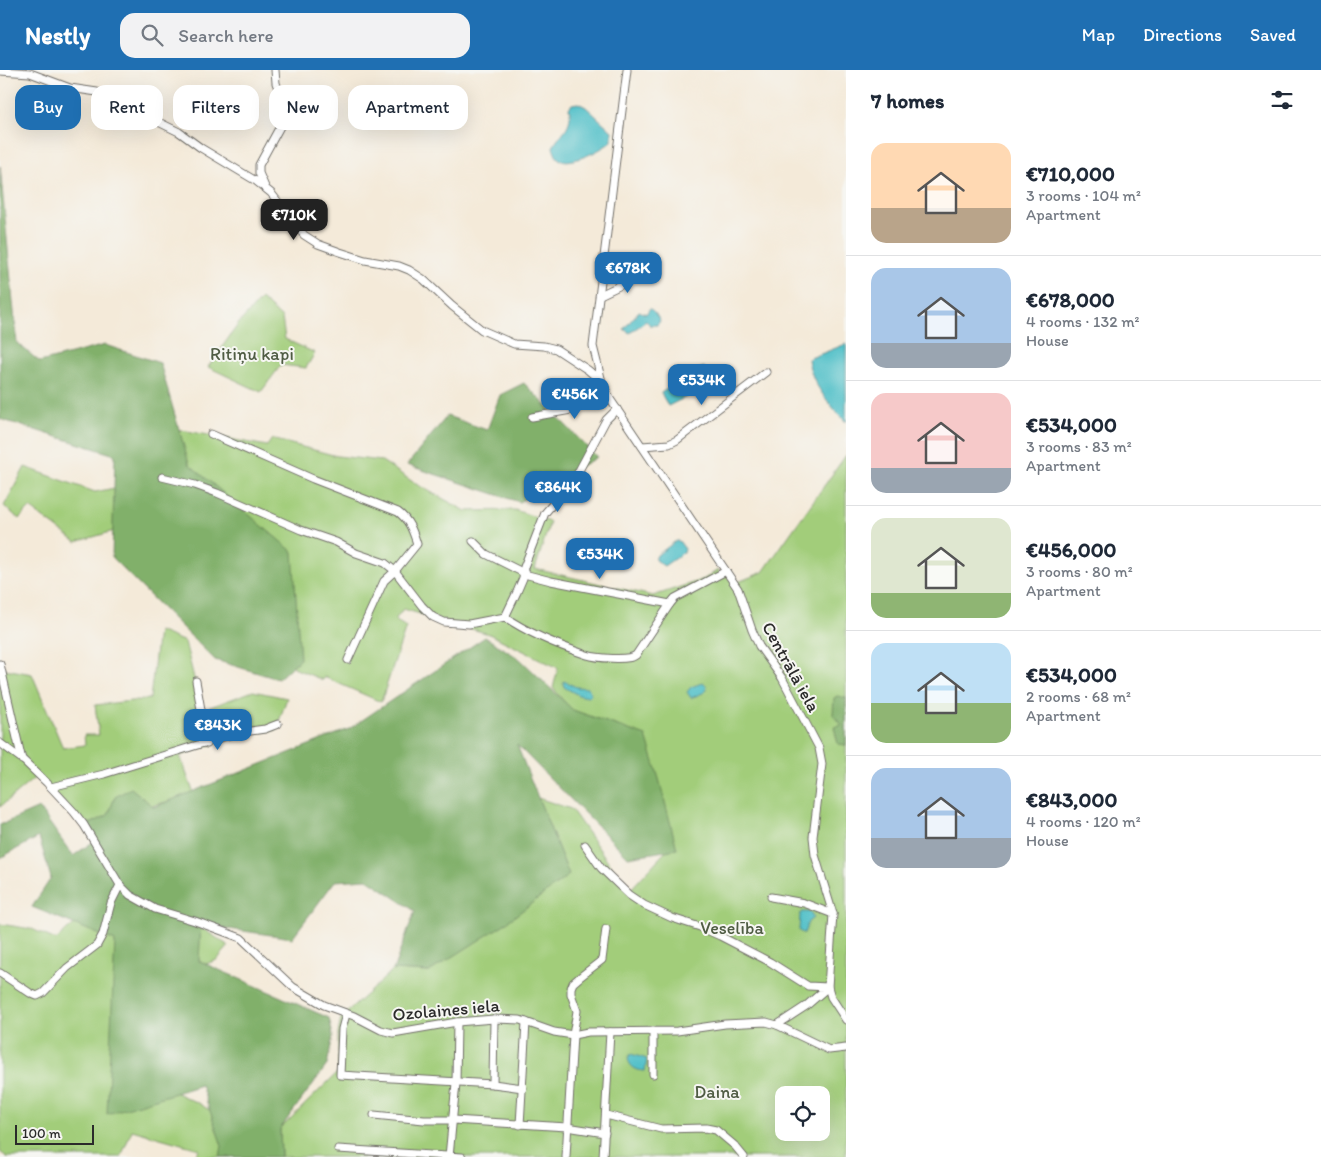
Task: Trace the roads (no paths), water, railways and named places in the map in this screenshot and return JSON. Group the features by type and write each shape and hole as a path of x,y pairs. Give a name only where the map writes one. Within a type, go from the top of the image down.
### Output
{"street":[{"path":"266,189 259,173 258,165 283,121 286,109 276,83 275,70"},
{"path":"604,386 593,346 627,70"},
{"path":"0,71 30,73 70,88 97,92 108,96 140,115 179,132 201,148 239,169 271,193 304,235 318,244 365,260 404,268 423,278 469,321 482,330 514,344 544,346 556,349 588,370 604,386"},
{"path":"600,295 623,284 640,267"},
{"path":"588,370 598,363"},
{"path":"642,446 669,444 677,440 766,372"},
{"path":"532,417 571,410 604,386"},
{"name":"Centrālā iela","path":"604,386 617,409 738,589 759,646 782,678 819,748 822,764 813,837 815,855 834,914 828,987"},
{"path":"505,617 517,592 524,567 545,513 575,478 606,420 617,409"},
{"path":"211,434 405,516 417,544 395,571 384,581 348,660"},
{"path":"162,477 195,485 217,493 301,530 336,542 356,553 385,563 395,571 422,606 433,617 444,622 469,624 505,617 520,627 589,656 629,659 636,655 675,598 726,571"},
{"path":"473,541 486,554 528,575 670,604"},
{"path":"0,664 22,760"},
{"path":"196,681 207,744"},
{"path":"51,787 73,783 236,734 265,729 278,724"},
{"name":"Ozolaines iela","path":"0,742 51,787 84,825 120,885 137,900 155,909 241,938 293,987 324,1004 381,1030 393,1032 457,1022 494,1019 526,1022 554,1032 573,1035 610,1032 677,1031 725,1024 766,1022 829,1050 846,1048"},
{"path":"585,845 601,868 629,895 644,905 714,933 770,962 808,986 828,987"},
{"path":"0,973 30,993 37,996 43,993 68,968 97,945 111,903 120,885"},
{"path":"771,896 834,914"},
{"path":"566,1157 573,1035 577,1011 571,994 571,988 573,983 602,960 606,929"},
{"path":"828,987 846,1020"},
{"path":"777,1026 806,1006 828,987"},
{"path":"346,1014 342,1029 340,1075 493,1084 523,1088"},
{"path":"493,1084 494,1019"},
{"path":"449,1157 456,1083 457,1022"},
{"path":"520,1125 526,1022"},
{"path":"653,1031 653,1074"},
{"path":"603,1157 610,1032"},
{"path":"374,1115 424,1120 567,1127 605,1133"},
{"path":"606,1115 662,1129 706,1128 716,1130 735,1146 744,1157"},
{"path":"338,1149 419,1156 462,1157"}],"water":[{"path":"578,103 586,107 612,131 612,141 585,156 569,161 563,160 557,157 553,147 570,120 569,108 572,104"},
{"path":"650,308 660,321 657,325 650,325 646,321 630,333 624,329 639,311 646,314"},
{"path":"846,344 846,422 817,386 808,359"},
{"path":"704,367 712,382 668,406 661,393 691,372"},
{"path":"676,541 679,541 685,549 684,552 664,566 655,560 657,555"},
{"path":"564,681 576,687 588,688 591,693 588,697 578,695 564,687"},
{"path":"702,683 706,685 707,689 705,692 691,698 687,692 691,687"},
{"path":"802,912 810,912 813,918 808,922 804,934 799,931 800,914"},
{"path":"631,1054 647,1059 645,1071 632,1066 628,1058"}],"park label":[{"name":"Ritiņu kapi","path":"252,354"},
{"name":"Veselība","path":"732,928"},
{"name":"Daina","path":"717,1092"}]}
